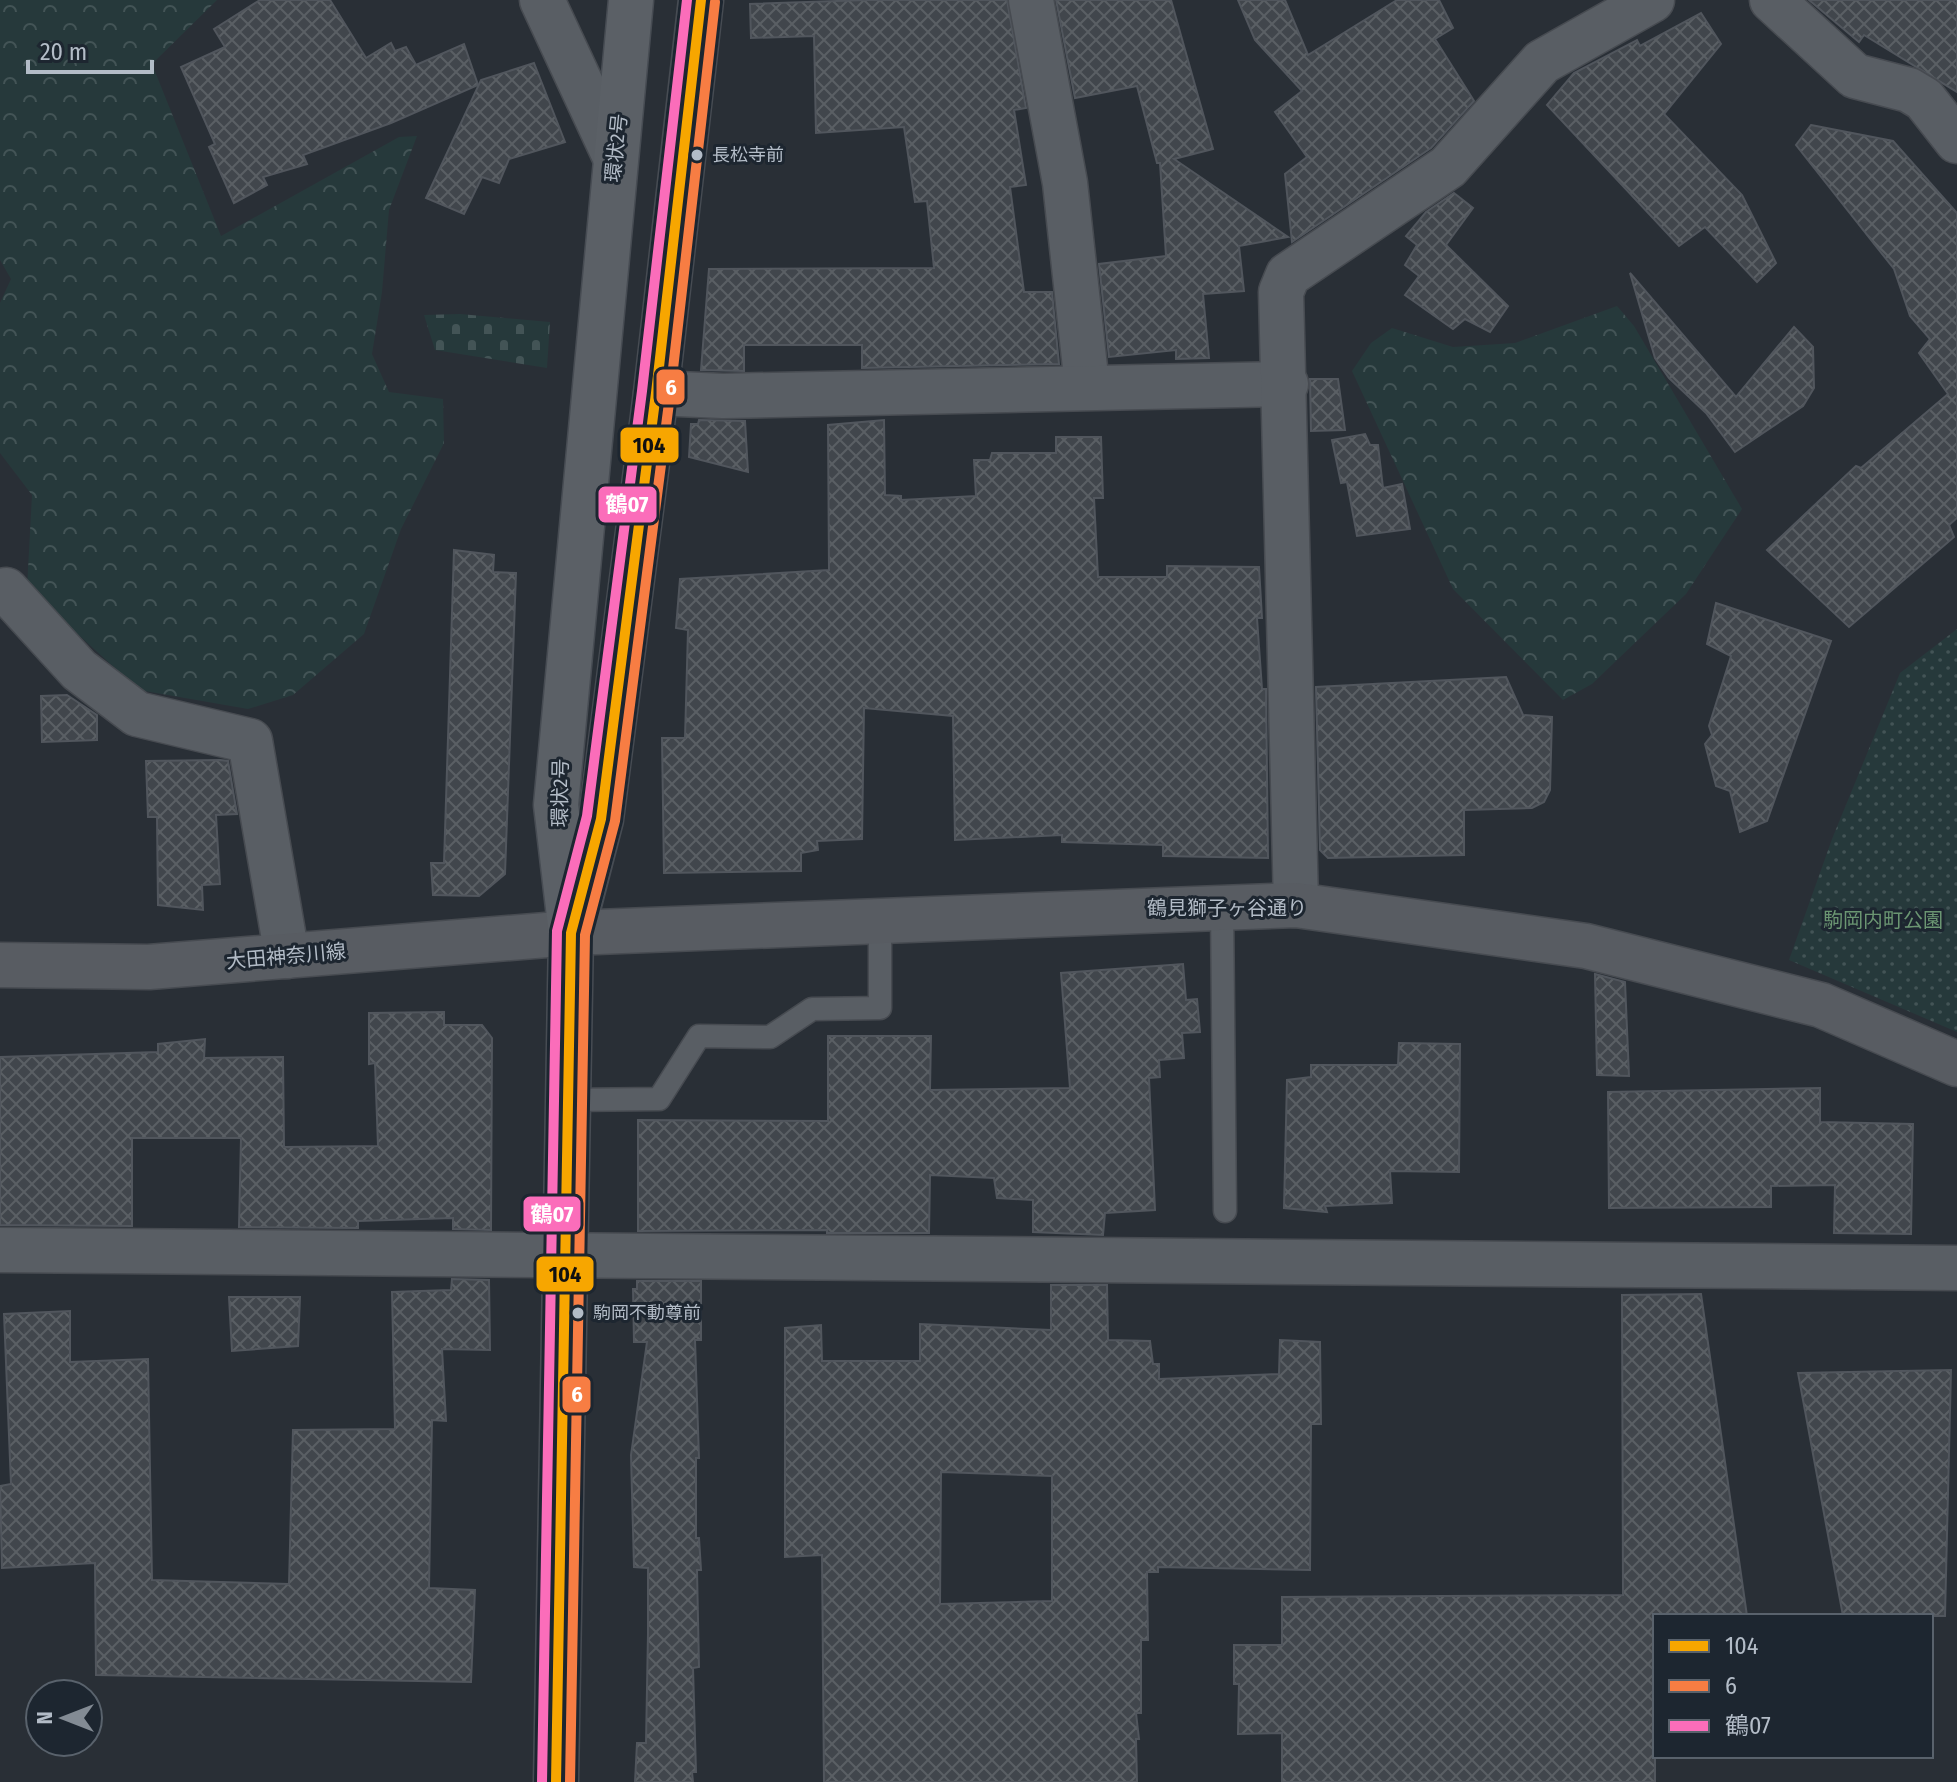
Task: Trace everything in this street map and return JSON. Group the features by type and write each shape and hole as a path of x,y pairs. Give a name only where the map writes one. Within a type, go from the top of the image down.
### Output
{"main road":[{"name":"環状2号","path":"571,933 556,805 631,0"},
{"name":"環状2号","path":"571,933 601,819 656,393 701,0"},
{"name":"鶴見獅子ヶ谷通り","path":"571,933 1296,905 1586,946 1821,1005 1957,1064"},
{"name":"大田神奈川線","path":"0,965 149,967 571,933"},
{"path":"556,1782 571,933"}],"street":[{"path":"542,0 615,157"},
{"path":"1031,0 1065,183 1087,386"},
{"path":"1296,905 1286,384 1281,292 1288,275 1448,167 1542,62 1652,0"},
{"path":"1772,0 1855,76 1909,90 1924,99 1957,141"},
{"path":"656,393 723,396 1286,384"},
{"path":"6,590 79,670 137,714 250,741 287,956"},
{"path":"0,1250 1957,1268"}],"lane":[{"path":"1222,907 1225,1211"},
{"path":"567,1100 659,1099 699,1036 770,1037 812,1009 880,1008 880,920"}],"green space":[{"path":"0,0 217,0 152,64 221,236 399,137 417,136 389,210 382,292 372,354 389,392 443,399 444,443 401,529 364,634 293,695 248,709 139,690 27,588 32,495 0,453 0,303 11,279 0,260"},
{"path":"1617,306 1634,326 1742,509 1686,594 1592,684 1563,700 1453,589 1352,371 1371,343 1392,328 1453,347 1515,343"},
{"path":"460,314 550,322 547,368 435,350 424,315"},
{"name":"駒岡内町公園","path":"1957,629 1957,1032 1789,960 1832,839 1900,673"}],"building":[{"path":"260,0 330,0 366,58 391,43 395,51 406,47 416,65 464,44 478,85 391,123 303,155 307,164 263,177 267,185 234,203 209,147 215,144 181,67 225,47 214,29"},
{"path":"1007,0 1026,108 1014,110 1026,185 1010,187 1024,292 1052,292 1059,364 862,368 862,345 744,345 744,371 701,370 709,269 934,268 927,201 915,202 904,127 816,133 814,36 751,38 750,4"},
{"path":"1056,0 1171,0 1213,149 1174,159 1288,237 1239,246 1244,291 1203,294 1209,358 1176,359 1176,350 1109,357 1099,264 1166,256 1160,163 1157,163 1137,86 1075,98"},
{"path":"1238,0 1285,0 1308,55 1397,0 1439,0 1453,28 1435,39 1474,101 1431,148 1292,242 1285,174 1307,157 1275,112 1302,91 1255,40"},
{"path":"1809,0 1957,0 1957,92 1864,35 1859,42"},
{"path":"1701,13 1721,44 1664,114 1742,195 1776,263 1757,282 1705,227 1679,246 1547,105 1574,73 1637,40 1640,46"},
{"path":"534,63 565,142 509,159 499,183 482,177 464,214 426,198 481,80"},
{"path":"1811,125 1893,141 1957,213 1957,518 1949,525 1954,537 1849,627 1767,550 1856,466 1861,468 1948,394 1919,353 1930,339 1910,316 1894,269 1796,145"},
{"path":"1454,193 1473,208 1446,245 1508,306 1490,332 1465,319 1453,329 1405,295 1419,276 1405,265 1417,245 1406,236 1426,212"},
{"path":"1630,273 1736,397 1794,327 1813,347 1814,388 1803,406 1735,452 1706,413 1669,378 1655,358"},
{"path":"1310,379 1338,379 1345,430 1311,431"},
{"path":"699,420 745,421 748,472 689,457 691,424 698,424"},
{"path":"884,420 885,495 901,496 901,500 976,496 974,460 990,460 992,453 1056,453 1056,437 1101,437 1103,498 1094,498 1098,577 1167,577 1167,566 1259,567 1262,618 1257,618 1262,689 1266,689 1268,858 1163,856 1163,845 1062,842 1062,835 955,840 953,716 864,708 862,839 817,841 818,850 801,853 801,871 664,873 662,738 685,738 688,630 676,628 680,579 829,570 828,425"},
{"path":"1365,434 1370,445 1378,445 1383,488 1402,484 1410,529 1357,536 1347,482 1341,483 1332,440"},
{"path":"454,550 494,555 493,572 516,573 505,874 479,896 433,895 431,863 444,863"},
{"path":"1716,603 1831,641 1767,821 1740,832 1730,791 1716,786 1705,744 1712,735 1709,726 1731,656 1707,644"},
{"path":"1506,677 1523,715 1552,717 1550,790 1544,802 1532,808 1464,810 1464,855 1328,858 1320,850 1316,687"},
{"path":"67,695 97,715 97,740 42,742 41,696"},
{"path":"146,761 228,761 237,814 216,815 220,884 202,885 203,910 158,905 157,817 148,817"},
{"path":"1183,964 1186,1000 1197,999 1200,1032 1182,1033 1184,1058 1159,1060 1160,1077 1149,1078 1155,1210 1105,1213 1103,1235 1033,1232 1033,1200 997,1198 994,1178 930,1175 929,1233 638,1231 638,1120 828,1121 828,1036 931,1036 930,1090 1070,1088 1061,973"},
{"path":"1595,974 1625,982 1629,1076 1597,1075"},
{"path":"444,1012 444,1025 482,1025 492,1038 491,1230 453,1229 453,1218 358,1221 358,1228 239,1227 241,1138 132,1138 132,1226 0,1225 0,1057 158,1052 158,1044 205,1039 204,1058 283,1057 284,1147 378,1146 375,1063 369,1064 369,1013"},
{"path":"1399,1043 1460,1044 1459,1172 1390,1171 1392,1203 1325,1206 1327,1212 1284,1208 1287,1080 1311,1077 1311,1065 1398,1065"},
{"path":"1820,1088 1820,1122 1913,1124 1911,1234 1834,1233 1835,1185 1771,1186 1771,1207 1609,1208 1608,1092"},
{"path":"452,1279 489,1280 490,1350 442,1349 446,1421 432,1420 429,1588 475,1590 471,1682 96,1675 95,1563 2,1568 0,1486 11,1484 4,1314 70,1311 70,1362 148,1359 152,1580 289,1584 293,1430 395,1429 392,1292 451,1290"},
{"path":"637,1281 701,1281 701,1340 695,1340 699,1458 696,1458 696,1538 699,1538 701,1570 697,1570 699,1667 693,1668 696,1772 692,1772 693,1782 635,1782 637,1743 646,1743 648,1633 648,1568 634,1567 631,1455 647,1342 634,1342 633,1289 637,1289"},
{"path":"1051,1285 1107,1285 1108,1340 1150,1341 1153,1364 1159,1364 1159,1379 1279,1374 1280,1340 1320,1342 1321,1424 1311,1424 1310,1570 1158,1567 1158,1572 1147,1572 1148,1640 1141,1640 1141,1713 1136,1713 1139,1739 1136,1739 1137,1782 824,1782 822,1555 785,1557 785,1328 821,1325 822,1361 920,1361 920,1324 1051,1330","holes":["941,1472 1052,1476 1052,1601 940,1604"]},
{"path":"1701,1294 1747,1614 1653,1614 1655,1782 1282,1782 1282,1733 1238,1734 1239,1684 1234,1684 1234,1645 1282,1645 1282,1597 1623,1595 1622,1295"},
{"path":"229,1297 300,1297 298,1346 232,1351"},
{"path":"1951,1370 1945,1616 1843,1614 1798,1373"}],"transit line":[{"name":"鶴07","path":"542,1782 557,931 587,816 642,391 687,0"},
{"name":"104","path":"556,1782 571,933 601,819 656,393 701,0"},
{"name":"6","path":"570,1782 585,935 615,821 670,395 715,2"}],"place":[{"name":"長松寺前","path":"697,155"},
{"name":"駒岡不動尊前","path":"578,1313"}]}
